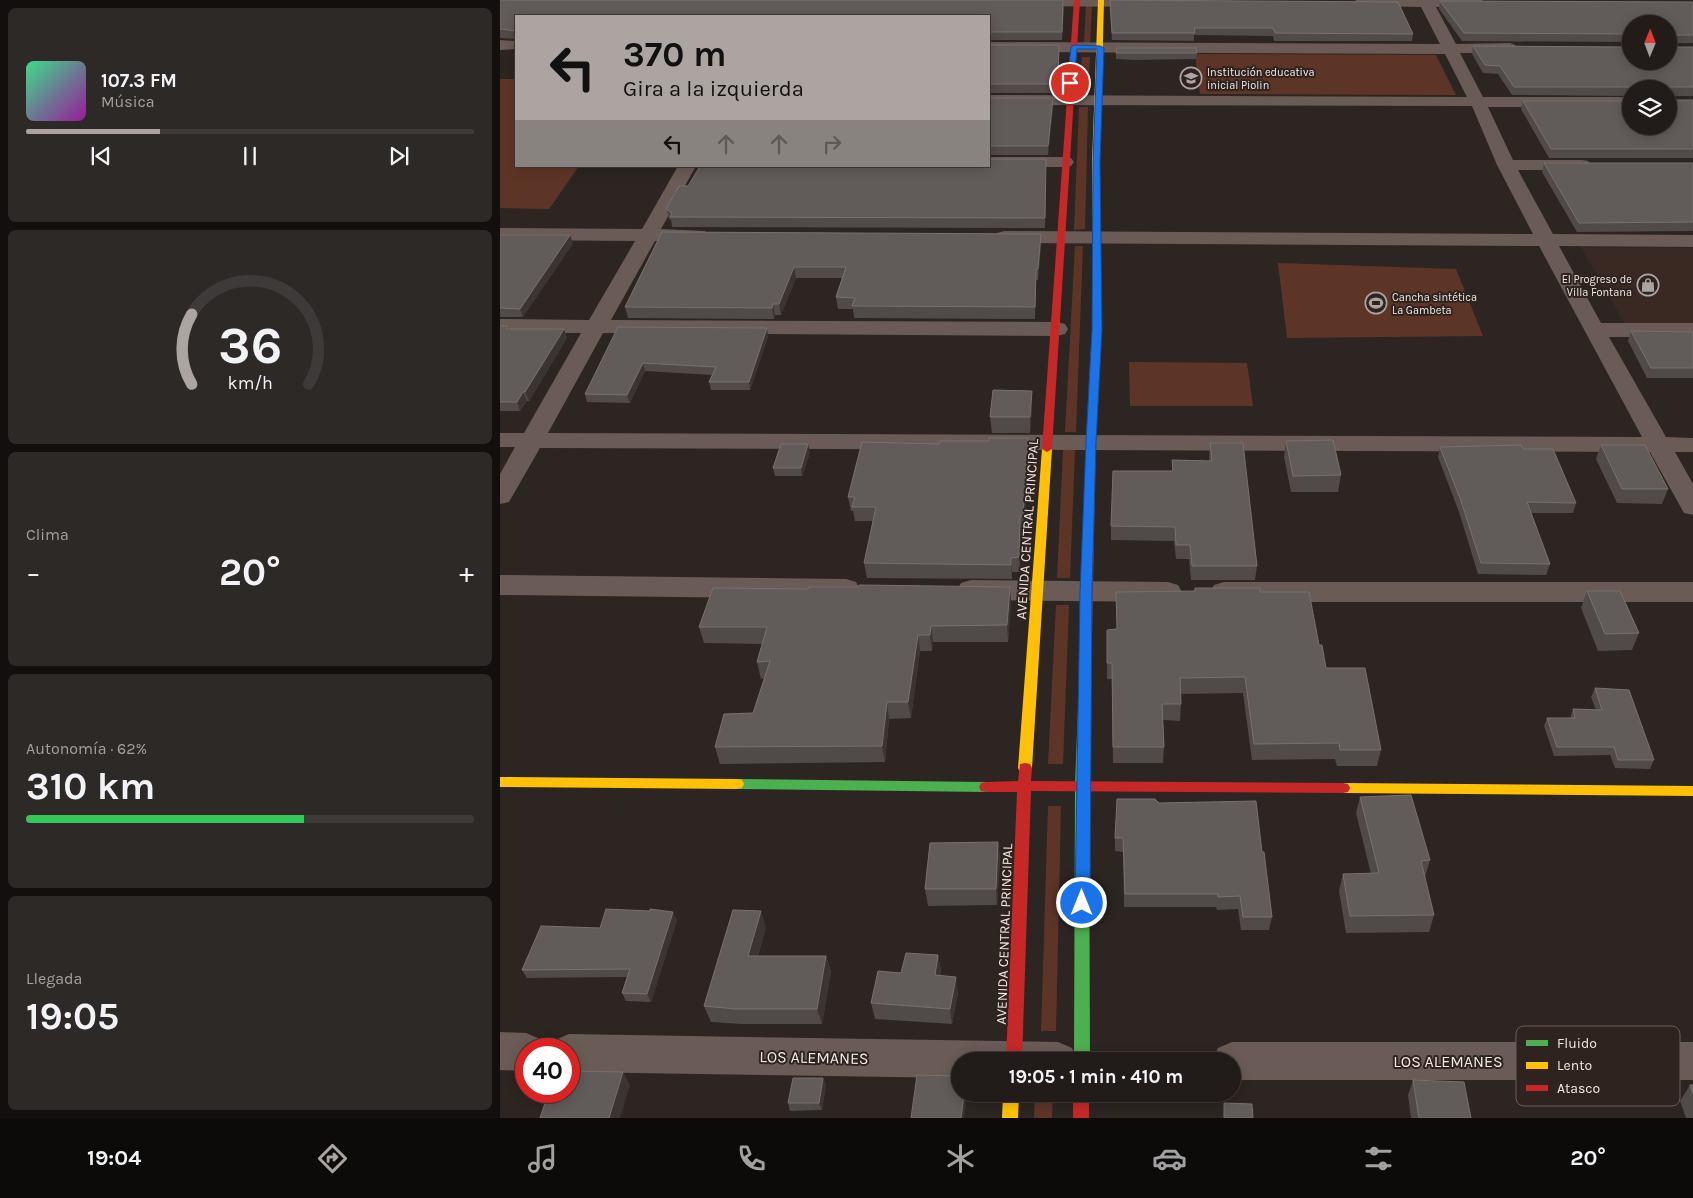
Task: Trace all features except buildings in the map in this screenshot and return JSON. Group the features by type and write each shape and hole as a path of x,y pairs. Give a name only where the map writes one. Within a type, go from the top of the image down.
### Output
{"street":[{"name":"AVENIDA CENTRAL PRINCIPAL","path":"1014,1052 1024,787 1036,591 1057,329 1065,162 1077,1"},
{"path":"1426,1 1478,102 1506,165 1594,330 1693,507"},
{"path":"1347,2 1426,1 1496,3"},
{"path":"1008,2 1160,3"},
{"path":"1082,1052 1082,785 1086,592 1097,330 1100,2"},
{"path":"500,45 515,45"},
{"path":"990,47 1527,48"},
{"path":"990,100 1098,102 1622,102"},
{"path":"990,162 1065,162"},
{"path":"1506,165 1594,165"},
{"path":"500,496 686,167"},
{"path":"500,234 717,235"},
{"path":"983,237 1693,241"},
{"path":"500,326 1057,329"},
{"path":"1594,330 1693,330"},
{"path":"500,440 1693,445"},
{"path":"500,585 868,589"},
{"path":"947,590 1086,592 1693,592"},
{"path":"500,782 1693,791"},
{"path":"500,1052 515,1052"},
{"name":"LOS ALEMANES","path":"580,1053 951,1060"},
{"name":"LOS ALEMANES","path":"1241,1061 1516,1061"},
{"name":"LOS ALEMANES","path":"1680,1061 1693,1061"},
{"path":"1010,1118 1011,1102"},
{"path":"1081,1102 1081,1118"}],"shaded area":[{"path":"1086,6 1092,6 1090,44 1084,43"},
{"path":"1195,54 1436,55 1456,95 1200,94"},
{"path":"1082,57 1090,57 1088,96 1079,96"},
{"path":"500,79 515,79 515,167 578,167 549,209 500,208"},
{"path":"1079,107 1088,107 1085,229 1074,230"},
{"path":"1075,246 1083,246 1076,432 1065,432"},
{"name":"El Progreso de Villa Fontana","path":"1581,247 1693,248 1693,323 1624,323"},
{"name":"Cancha sintética La Gambeta","path":"1278,263 1456,269 1483,336 1287,338"},
{"path":"1129,362 1247,363 1253,406 1130,406"},
{"path":"1063,450 1075,450 1070,578 1057,578"},
{"path":"1056,605 1069,605 1063,764 1048,764"},
{"path":"1048,806 1061,806 1056,1031 1041,1031"},
{"path":"1035,1102 1053,1102 1052,1118 1034,1118"}],"traffic: fast":[{"path":"1082,1052 1082,785 1085,683"},
{"path":"737,784 986,787"}],"traffic: slow":[{"path":"1095,359 1097,329 1096,162 1101,0"},
{"path":"1025,768 1047,449"},
{"path":"500,782 737,784"},
{"path":"1343,788 1693,791"},
{"path":"1010,1118 1011,1102"}],"traffic: jam":[{"path":"1047,449 1077,0"},
{"path":"1085,683 1095,359"},
{"path":"1014,1052 1025,768"},
{"path":"986,787 1082,785 1343,788"},
{"path":"1081,1102 1081,1118"}],"place":[{"name":"Institución educativa inicial Piolin","path":"1191,78"},
{"name":"El Progreso de Villa Fontana","path":"1648,285"},
{"name":"Cancha sintética La Gambeta","path":"1376,303"}],"route":[{"path":"1070,83 1074,47 1100,48 1096,162 1097,330 1086,592 1082,785 1082,903"}]}
